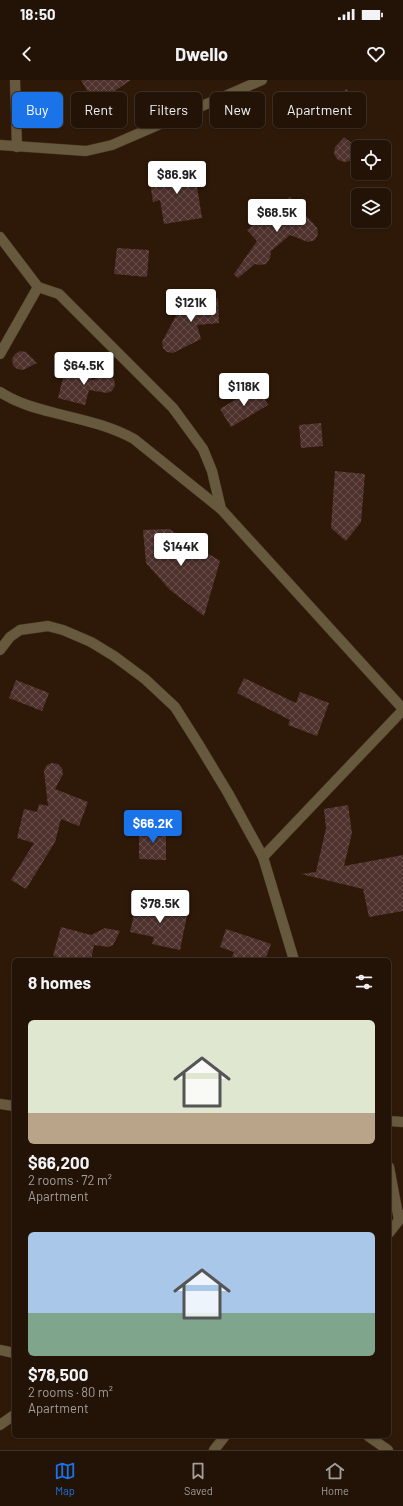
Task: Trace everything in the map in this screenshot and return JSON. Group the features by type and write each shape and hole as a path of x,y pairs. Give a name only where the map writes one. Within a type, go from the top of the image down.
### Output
{"street":[{"path":"14,80 17,147"},
{"path":"0,146 86,151 112,145 262,80"},
{"path":"0,237 38,287 59,294 173,408 203,449 212,471 221,509"},
{"path":"0,354 38,287"},
{"path":"0,392 24,405 105,426 129,436 221,509 403,710 263,857"},
{"path":"0,650 10,637 20,630 48,626 63,630 91,642 114,656 145,679 175,707 228,793 263,857 293,958"},
{"path":"0,1104 12,1106"},
{"path":"391,1121 403,1122"},
{"path":"391,1176 401,1218 391,1230"},
{"path":"0,1350 12,1353"},
{"path":"0,1425 12,1416"},
{"path":"214,1450 223,1438"},
{"path":"371,1438 388,1450 396,1450"}],"building":[{"path":"81,80 131,80 113,92 88,92"},
{"path":"344,137 351,142 351,160 345,162 338,160 334,154 335,147"},
{"path":"194,168 202,218 164,224 160,200 153,202 149,175"},
{"path":"290,197 317,228 318,234 315,240 308,242 290,235 271,251 270,258 266,264 255,264 238,278 234,274 257,241 247,230 279,203 280,206"},
{"path":"117,248 149,250 147,277 114,274"},
{"path":"218,298 219,323 197,325 201,339 173,353 167,352 163,348 162,342 185,299"},
{"path":"20,351 26,352 37,363 23,370 17,369 13,365 12,359 15,354"},
{"path":"65,370 92,377 91,381 104,374 110,375 114,379 115,385 112,391 107,393 89,390 85,405 58,398"},
{"path":"258,386 268,405 231,427 220,409"},
{"path":"321,423 323,446 301,448 299,425"},
{"path":"335,471 365,474 361,522 346,541 331,528"},
{"path":"169,529 220,561 204,616 170,590 146,563 143,530"},
{"path":"244,678 296,703 300,692 329,703 317,736 288,725 290,720 237,693"},
{"path":"16,680 49,693 42,711 9,698"},
{"path":"52,763 58,764 62,768 63,774 55,789 88,802 79,826 61,819 55,842 26,889 11,880 34,843 17,838 24,809 37,812 39,804 48,806 44,771 47,765"},
{"path":"348,805 352,833 344,866 403,855 403,911 369,917 363,889 301,874 316,872 326,828 324,809"},
{"path":"139,829 166,829 166,860 139,859"},
{"path":"137,900 188,911 180,950 152,944 154,937 130,932"},
{"path":"61,927 91,935 105,928 120,931 113,945 108,947 94,945 91,958 62,958 53,956"},
{"path":"226,929 271,944 266,958 232,958 234,952 220,947"}]}
